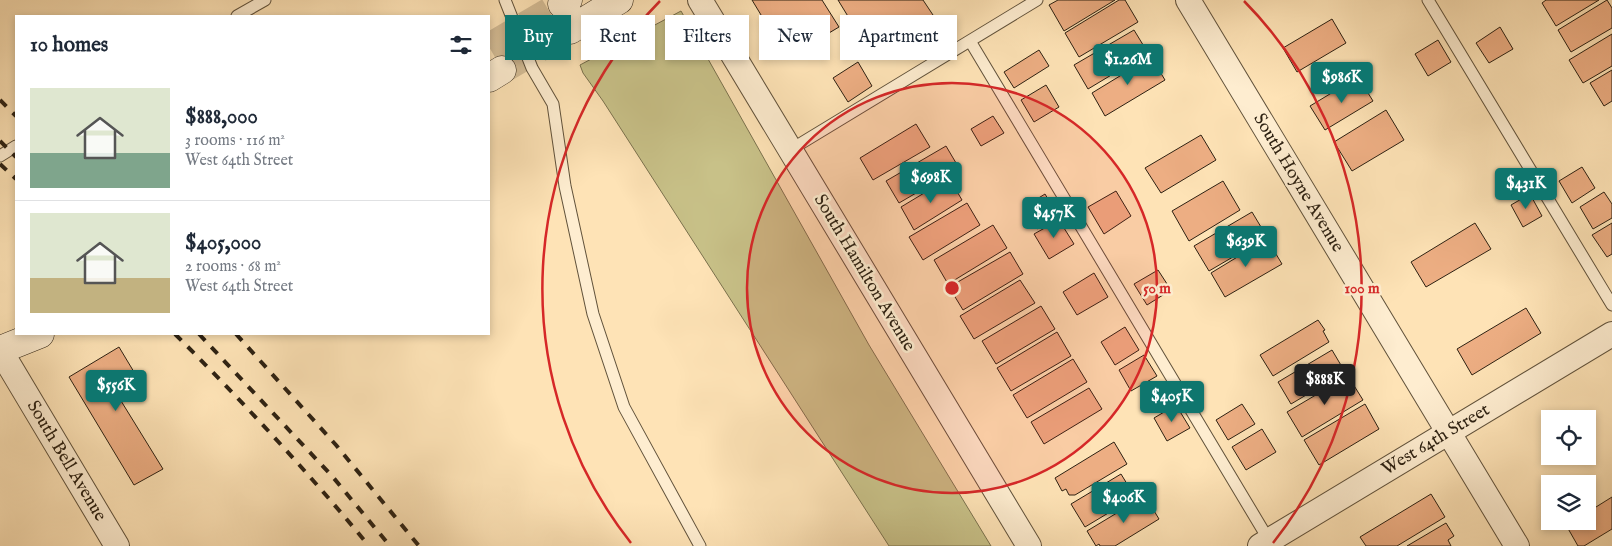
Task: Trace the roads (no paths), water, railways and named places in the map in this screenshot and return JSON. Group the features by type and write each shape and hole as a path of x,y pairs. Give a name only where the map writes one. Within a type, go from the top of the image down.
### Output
{"main road":[{"path":"571,29 619,0"},
{"path":"0,350 19,335"},
{"path":"0,350 38,335"}],"street":[{"name":"South Hamilton Avenue","path":"700,0 1029,546"},
{"name":"South Hoyne Avenue","path":"1188,0 1517,546"},
{"name":"West 64th Street","path":"1267,544 1612,334"},
{"name":"South Bell Avenue","path":"0,350 117,546"}],"lane":[{"path":"239,15 265,0"},
{"path":"505,0 532,68 553,104 565,186 593,314 624,407 700,546"},
{"path":"790,150 1037,0"},
{"path":"1428,0 1612,305"},
{"path":"970,41 1267,544"},
{"path":"0,156 15,147"}],"tunnel":[{"path":"490,46 562,4"},
{"path":"502,70 519,60"}],"railway":[{"path":"0,100 15,115"},
{"path":"0,141 15,156"},
{"path":"0,164 15,178"},
{"path":"176,335 275,438 369,546"},
{"path":"200,335 332,476 390,546"},
{"path":"237,335 336,445 419,546"}]}
